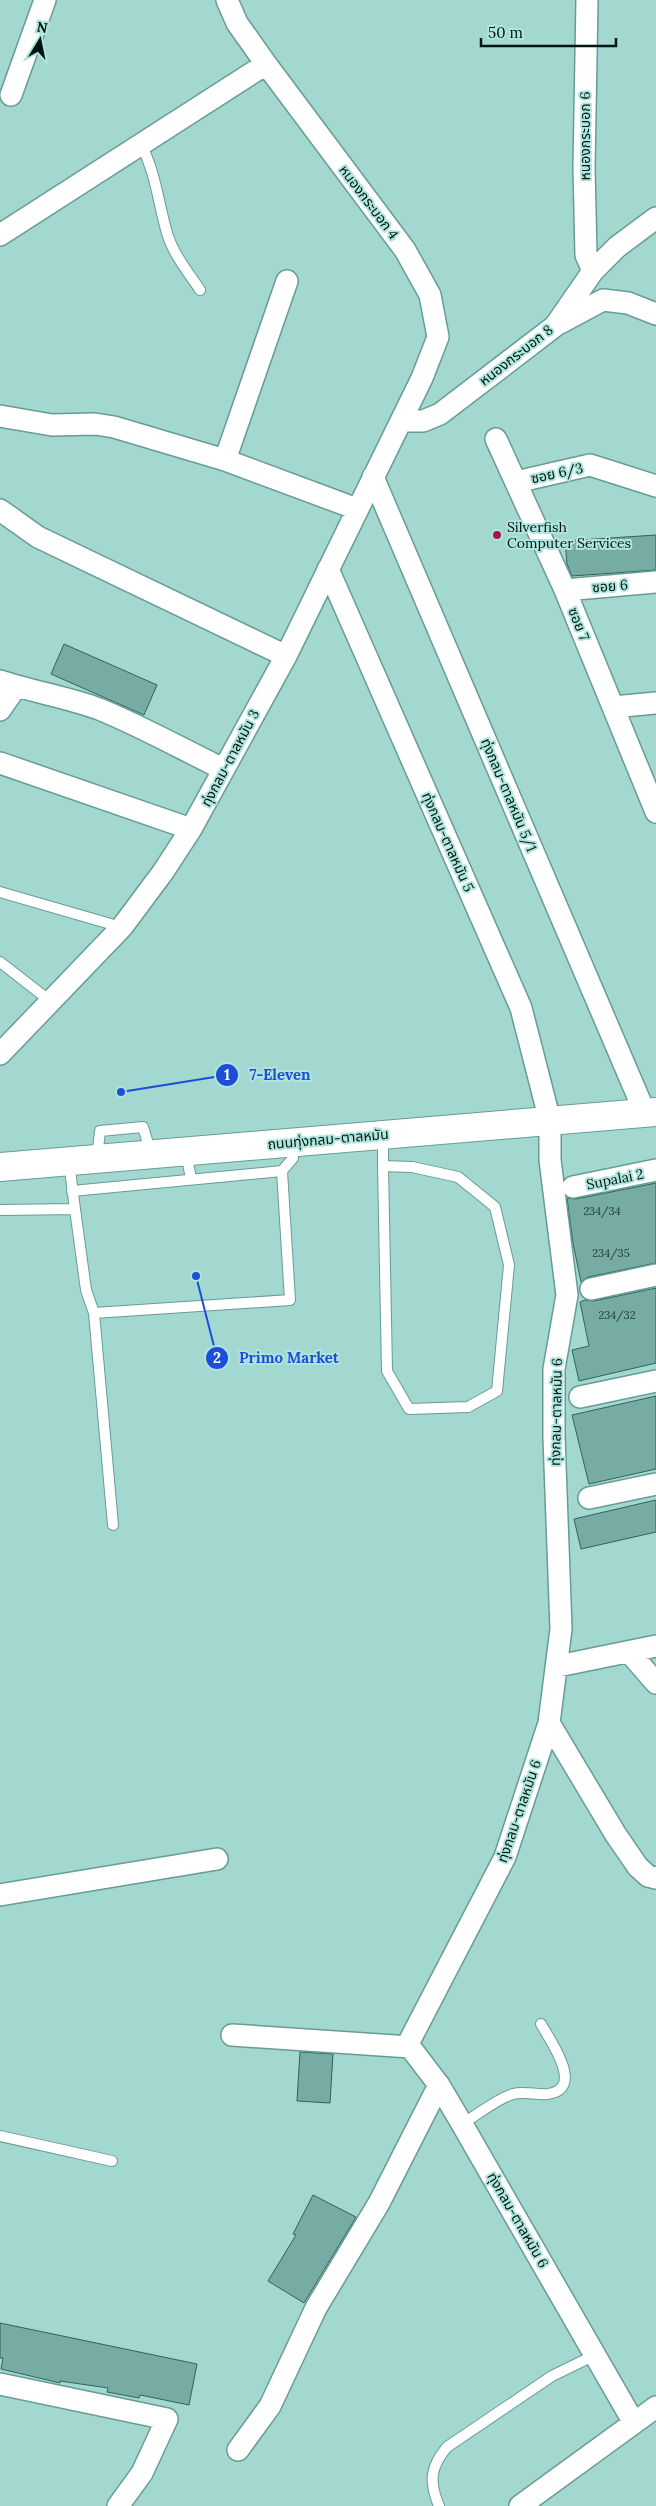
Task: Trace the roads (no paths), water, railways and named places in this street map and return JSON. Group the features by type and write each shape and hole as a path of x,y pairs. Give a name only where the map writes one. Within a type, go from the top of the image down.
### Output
{"street":[{"path":"11,95 45,0"},
{"name":"หนองกระบอก 4","path":"227,0 237,23 266,64 405,250 430,295 438,337 422,378 401,422"},
{"name":"หนองกระบอก 6","path":"587,0 586,255 593,272"},
{"path":"0,235 266,64"},
{"name":"หนองกระบอก 8","path":"401,422 423,421 440,414 556,326 593,272 617,247 656,218"},
{"path":"225,460 286,281"},
{"path":"556,326 603,300 628,302 656,314"},
{"path":"0,416 45,424 95,424 114,427 225,460 357,509"},
{"name":"ทุ่งกลม-ตาลหมัน 3","path":"0,1054 122,927 192,829 286,656 401,422"},
{"name":"ซอย 7","path":"496,438 565,590 656,812"},
{"name":"ซอย 6/3","path":"516,482 590,466 656,486"},
{"name":"ทุ่งกลม-ตาลหมัน 5/1","path":"373,477 651,1112"},
{"path":"0,510 38,537 286,656"},
{"name":"ทุ่งกลม-ตาลหมัน 5","path":"328,570 521,1008 550,1120"},
{"name":"ซอย 6","path":"565,590 656,582"},
{"path":"0,710 8,684 72,700 101,710 223,769"},
{"path":"613,708 656,703"},
{"path":"0,763 192,829"},
{"name":"ถนนทุ่งกลม-ตาลหมัน","path":"0,1167 651,1112"},
{"name":"ทุ่งกลม-ตาลหมัน 6","path":"550,1120 550,1160 567,1295 554,1369 554,1437 561,1629 558,1666 549,1723 505,1857 410,2040 410,2047 439,2084 634,2424"},
{"name":"Supalai 2","path":"573,1187 656,1170"},
{"path":"590,1290 656,1275"},
{"path":"580,1396 656,1381"},
{"path":"589,1498 656,1484"},
{"path":"558,1666 630,1653 656,1646"},
{"path":"630,1653 656,1683"},
{"path":"549,1723 616,1835 638,1867 648,1876 656,1878"},
{"path":"0,1894 217,1859"},
{"path":"232,2035 410,2047"},
{"path":"238,2450 270,2406 316,2308 379,2203 439,2084"},
{"path":"0,2384 167,2419 142,2473 118,2506"},
{"path":"520,2506 656,2407"}],"lane":[{"path":"141,144 152,166 167,234 174,250 200,290"},
{"path":"0,892 122,927"},
{"path":"0,962 50,1002"},
{"path":"383,1135 383,1166 387,1371 409,1409 468,1407 497,1391 508,1265 495,1207 458,1176 412,1167 383,1166"},
{"path":"94,1313 290,1300 282,1171 293,1158 292,1142"},
{"path":"186,1151 191,1179"},
{"path":"68,1161 86,1290 94,1313 113,1525"},
{"path":"72,1190 282,1171"},
{"path":"0,1210 75,1209"},
{"path":"462,2124 512,2094 548,2094 561,2086 564,2080 565,2067 541,2024"},
{"path":"0,2136 112,2161"},
{"path":"439,2506 433,2490 433,2474 436,2461 448,2447 552,2376 595,2355"}],"place":[{"name":"Silverfish Computer Services","path":"497,535"},
{"name":"7-Eleven","path":"121,1092"},
{"name":"Primo Market","path":"196,1276"}]}
